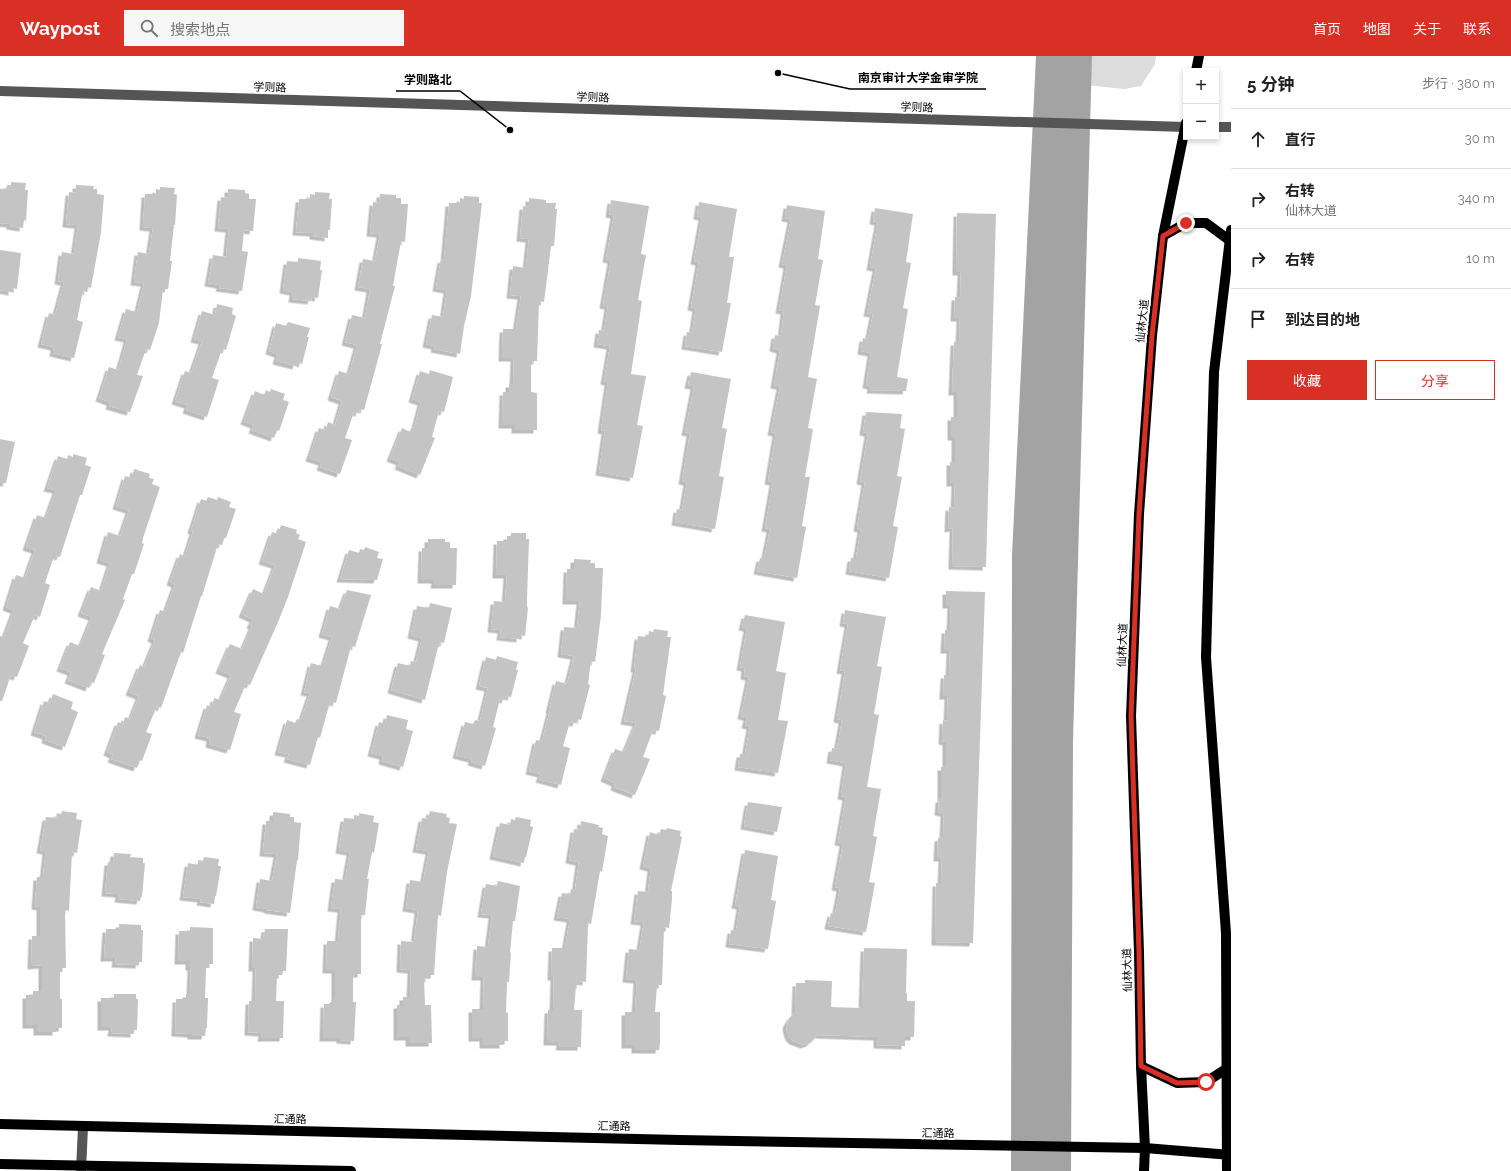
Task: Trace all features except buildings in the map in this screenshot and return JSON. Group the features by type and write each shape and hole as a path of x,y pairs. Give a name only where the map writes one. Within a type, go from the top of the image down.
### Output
{"main road":[{"path":"1197,68 1199,56"},
{"name":"仙林大道","path":"1144,1171 1145,1148 1141,1066 1139,952 1131,716 1139,514 1152,336 1163,236 1183,140"},
{"path":"1163,236 1186,223 1206,223 1230,235 1214,372 1206,657 1226,933 1226,1069 1229,1155 1227,1171"},
{"path":"1141,1066 1177,1083 1206,1082 1226,1069"},
{"name":"汇通路","path":"0,1124 989,1146 1145,1148 1229,1155"},
{"path":"0,1164 81,1168 351,1171"}],"street":[{"name":"学则路","path":"0,91 1131,126 1183,126"},
{"path":"1219,127 1231,127"},
{"path":"81,1168 83,1127"}],"shaded area":[{"path":"1036,56 1092,56 1073,741 1071,1171 1011,1171 1012,556"},
{"path":"1090,56 1156,56 1155,64 1141,86 1124,89 1085,85"}],"place":[{"name":"南京审计大学金审学院","path":"778,73"},
{"name":"学则路北","path":"510,130"}],"route":[{"path":"1186,223 1163,236 1152,336 1139,514 1131,716 1139,952 1141,1066 1177,1083 1206,1082"}]}
